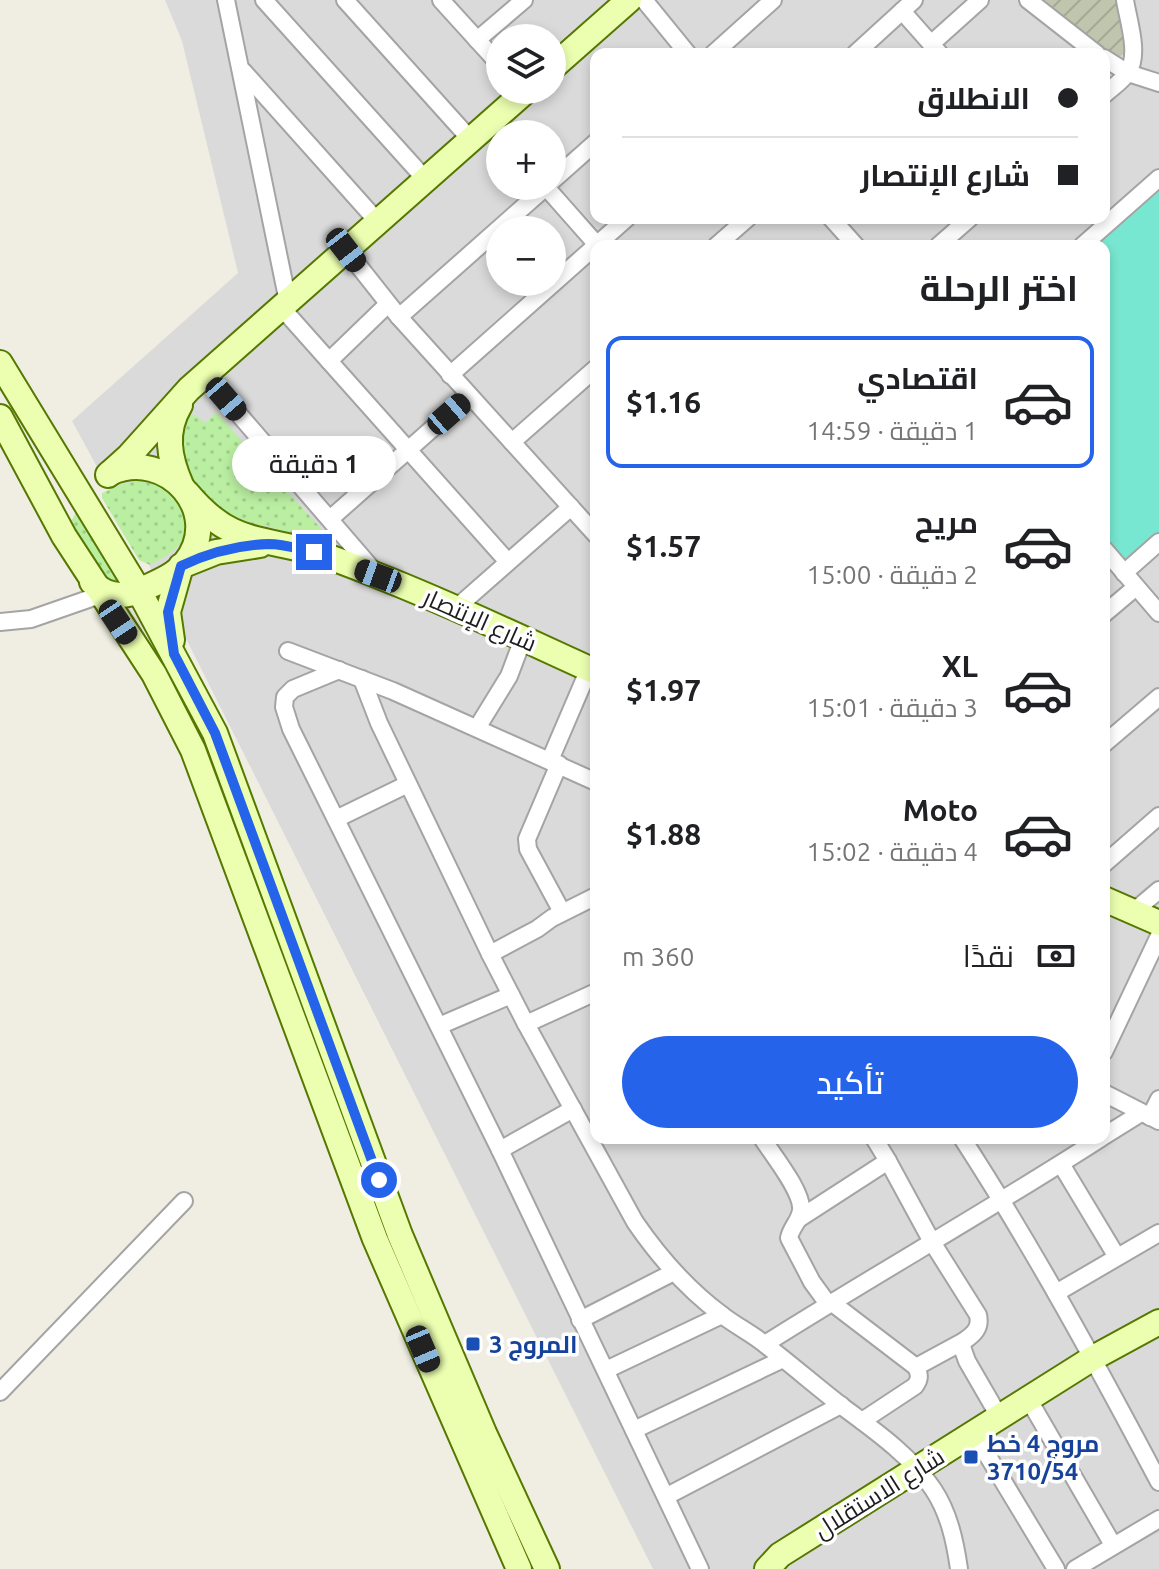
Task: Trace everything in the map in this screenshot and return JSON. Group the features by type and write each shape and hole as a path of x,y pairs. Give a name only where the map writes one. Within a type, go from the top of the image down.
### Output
{"main road":[{"path":"566,56 628,1"},
{"path":"499,120 513,104"},
{"path":"108,475 197,382 426,180 486,134"},
{"path":"0,363 139,591 215,733 400,1235 484,1433 547,1569"},
{"path":"95,588 111,594 127,595 139,591 168,578 192,552 197,529 194,505 171,459 170,434 174,416 197,382"},
{"path":"0,417 95,588 154,674 193,750 375,1239 519,1569"},
{"path":"64,536 62,511 76,490 129,467 141,466 163,472 216,523 248,538 271,544"},
{"path":"181,566 216,552 271,544"},
{"name":"شارع الإنتصار","path":"271,544 314,552 378,576 590,669"},
{"path":"174,654 168,612 181,566"},
{"path":"1110,902 1159,923"},
{"name":"شارع الاستقلال","path":"747,1569 780,1562 974,1433 1093,1358 1159,1322"}],"street":[{"path":"242,0 228,6 284,304 329,361 508,562"},
{"path":"264,0 426,180"},
{"path":"345,0 486,132"},
{"path":"441,0 486,50"},
{"path":"477,40 524,0"},
{"path":"720,48 773,0"},
{"path":"937,48 980,0"},
{"path":"1028,0 1089,48"},
{"path":"1110,90 1128,73 1133,51 1125,0"},
{"path":"628,1 681,48"},
{"path":"862,48 908,6 935,48"},
{"path":"1110,62 1128,73 1159,83"},
{"path":"241,69 378,222"},
{"path":"566,169 590,147"},
{"path":"1110,221 1159,178"},
{"path":"329,361 529,200"},
{"path":"558,200 594,240"},
{"path":"603,240 621,224"},
{"path":"726,240 742,224"},
{"path":"836,224 851,240"},
{"path":"944,240 962,224"},
{"path":"1092,224 1098,231"},
{"path":"1088,240 1106,224"},
{"path":"346,250 393,310 590,528"},
{"path":"450,375 590,252"},
{"path":"512,442 590,373"},
{"path":"197,382 330,519 378,576"},
{"path":"330,519 469,396"},
{"path":"455,609 571,507"},
{"path":"1124,573 1159,542"},
{"path":"1110,556 1159,613"},
{"path":"1110,609 1136,587"},
{"path":"0,622 31,619 95,588"},
{"path":"477,728 509,676 523,639"},
{"path":"288,651 362,679 590,779"},
{"path":"339,670 293,689 285,697 284,707 291,729 500,1150 700,1569"},
{"path":"562,912 528,849 527,839 590,675"},
{"path":"362,679 379,723 490,954 590,1140"},
{"path":"1110,739 1159,697"},
{"path":"336,819 408,784"},
{"path":"1110,859 1159,816"},
{"path":"1133,912 1159,890"},
{"path":"490,954 590,899"},
{"path":"1110,1039 1159,936"},
{"path":"439,1026 511,995"},
{"path":"526,1024 590,995"},
{"path":"1110,1096 1150,1117"},
{"path":"1110,1134 1150,1117 1159,1099"},
{"path":"500,1150 573,1109"},
{"path":"592,1144 635,1222 674,1272 722,1315 765,1344 918,1469 946,1514 959,1569"},
{"path":"766,1144 797,1193 802,1206 800,1218"},
{"path":"878,1144 932,1242 978,1315 976,1331 964,1341 916,1367"},
{"path":"966,1144 1056,1293 1159,1482"},
{"path":"765,1344 1092,1144"},
{"path":"862,1421 915,1386 919,1379 916,1367 830,1303 812,1282 789,1238 790,1230 800,1218 888,1161"},
{"path":"1061,1164 1117,1257"},
{"path":"0,1392 184,1201"},
{"path":"1056,1293 1159,1233"},
{"path":"580,1320 674,1272"},
{"path":"606,1370 722,1315"},
{"path":"964,1341 962,1347 967,1361 1000,1418"},
{"path":"634,1430 783,1359"},
{"path":"1029,1400 1113,1545"},
{"path":"667,1496 841,1405"},
{"path":"974,1433 1056,1569"},
{"path":"1075,1569 1159,1519"}],"shaded area":[{"path":"165,0 1159,0 1159,1569 653,1569 132,531 72,421 238,273 182,41"},
{"path":"1038,0 1117,0 1126,53 1117,58 1110,54 1110,48 1101,48 1061,24"},
{"path":"1159,189 1159,535 1125,565 1110,548 1110,240 1102,240"}],"green space":[{"path":"216,412 334,543 333,547 266,526 248,526 222,512 189,478 179,449 185,420 193,414 206,423"},
{"path":"134,482 162,486 172,492 185,512 187,528 181,543 150,565 139,560 102,498 102,493"},
{"path":"77,510 121,579 111,582 99,575 70,524"}],"place":[{"name":"المروج 3","path":"473,1344"},
{"name":"مروج 4 خط 3710/54","path":"971,1457"}],"route":[{"path":"314,552 271,544 216,552 181,566 169,599 169,628 174,654 215,733 379,1180"}]}
